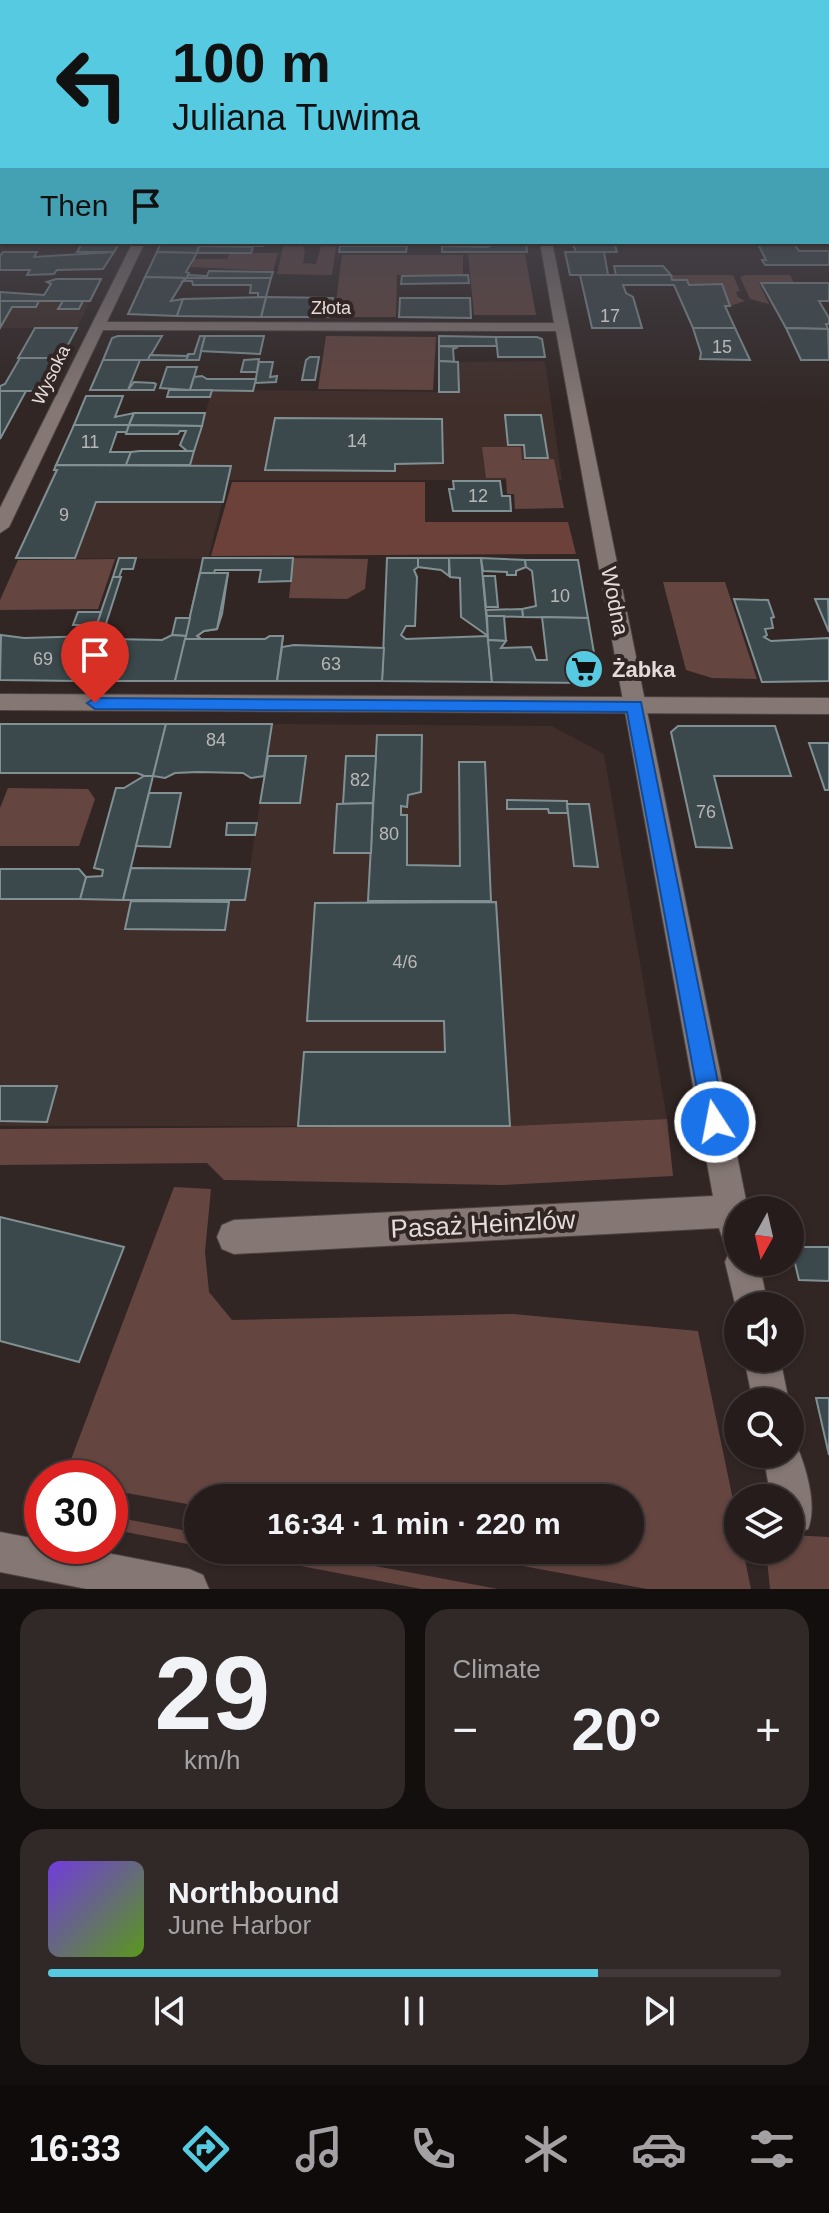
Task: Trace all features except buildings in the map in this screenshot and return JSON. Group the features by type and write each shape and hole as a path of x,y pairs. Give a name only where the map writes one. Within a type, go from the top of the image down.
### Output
{"street":[{"name":"Wysoka","path":"0,527 130,260"},
{"name":"Wodna","path":"549,260 729,1196"},
{"name":"Złota","path":"99,326 562,327"},
{"path":"0,702 829,706"},
{"name":"Pasaż Heinzlów","path":"234,1237 724,1226"},
{"path":"0,1552 189,1589"}],"shaded area":[{"path":"194,260 276,260 273,271 191,267"},
{"path":"280,260 303,260 303,263 316,264 317,260 334,260 332,275 277,274"},
{"path":"341,260 463,260 463,275 397,275 396,317 334,317"},
{"path":"469,260 526,260 536,315 474,315"},
{"path":"671,275 733,275 740,291 736,292 738,297 745,301 730,306 722,284 689,285 687,280 672,280"},
{"path":"790,275 794,283 759,283 769,304 750,299 740,277"},
{"path":"0,301 90,301 77,328 0,328"},
{"path":"326,336 436,337 433,390 318,389"},
{"path":"545,361 562,480 228,480 208,559 16,558 56,465 190,465 212,390 459,392 458,362"},
{"path":"482,447 521,447 522,460 554,459 564,508 515,509 514,494 507,494 506,478 486,478"},
{"path":"232,482 425,482 425,522 568,522 576,554 211,556"},
{"path":"293,558 368,559 365,589 347,599 289,598"},
{"path":"115,559 98,609 0,610 0,600 18,560"},
{"path":"663,582 725,582 757,679 712,678 686,670"},
{"path":"272,724 552,726 604,754 667,1119 510,1126 0,1126 0,899 245,900"},
{"path":"8,788 88,789 95,799 79,846 0,846 0,808"},
{"path":"667,1119 673,1176 503,1185 224,1180 207,1163 0,1165 0,1129 510,1126"},
{"path":"174,1187 211,1189 205,1252 209,1292 232,1320 513,1314 698,1331 730,1484 724,1484 724,1564 746,1564 751,1589 647,1589 512,1564 644,1564 644,1484 184,1484 184,1503 128,1493 128,1460 71,1460"},
{"path":"128,1519 184,1530 184,1543 128,1532"},
{"path":"804,1536 829,1537 829,1589 770,1589 767,1564 804,1564"},
{"path":"291,1564 365,1564 498,1589 421,1589"}],"place":[{"name":"Żabka","path":"584,669"}],"route":[{"path":"95,703 635,706 715,1122"}]}
